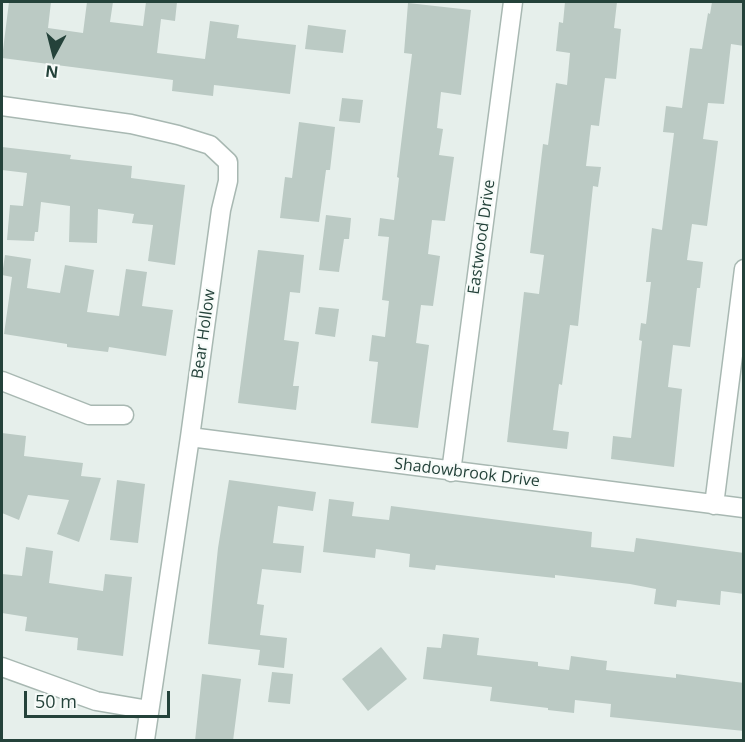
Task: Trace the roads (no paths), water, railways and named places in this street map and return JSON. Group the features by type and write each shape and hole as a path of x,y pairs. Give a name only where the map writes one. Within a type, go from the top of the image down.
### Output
{"street":[{"name":"Eastwood Drive","path":"451,472 513,2"},
{"name":"Bear Hollow","path":"2,106 131,124 178,135 210,145 228,162 228,182 221,210 145,741"},
{"path":"714,504 744,269"},
{"path":"2,381 89,415 124,415"},
{"name":"Shadowbrook Drive","path":"190,437 744,508"},
{"path":"2,667 96,701 149,710"}]}
